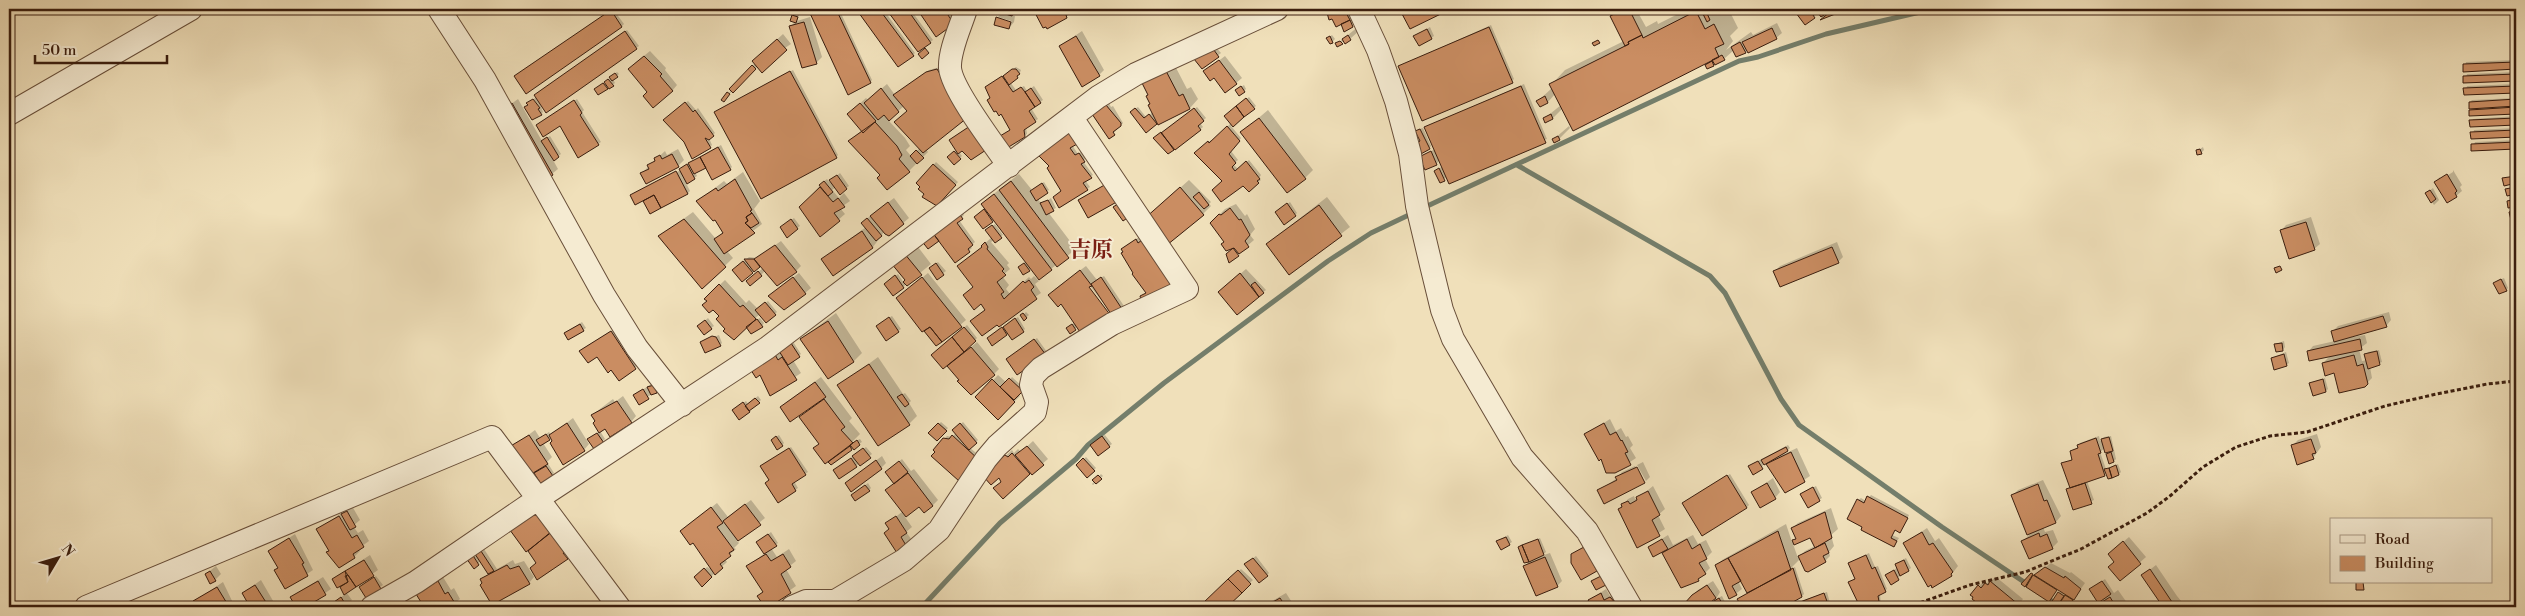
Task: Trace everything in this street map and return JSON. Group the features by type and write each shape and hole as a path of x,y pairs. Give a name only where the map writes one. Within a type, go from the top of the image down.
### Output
{"street":[{"path":"9,114 191,9"},
{"path":"438,9 485,80 637,348 682,405"},
{"path":"966,9 953,51 950,68 962,97 1009,166"},
{"path":"372,607 416,582 539,498 767,348 1009,166 1098,96 1136,74 1277,9"},
{"path":"1359,9 1378,50 1396,101 1410,154 1418,210 1442,310 1465,360 1522,458 1587,531 1631,607"},
{"path":"792,607 806,601 835,601 904,560 923,545 939,530 997,446 1035,412 1037,402 1031,385 1033,376 1041,368 1112,324 1187,289 1072,118"},
{"path":"86,607 492,437 619,607"}],"path":[{"path":"1908,607 1970,585 2025,572 2081,549 2147,513 2170,496 2203,466 2236,447 2270,436 2307,432 2385,406 2487,384 2516,381"}],"building":[{"path":"808,9 836,9 871,83 848,95"},
{"path":"856,9 879,9 914,56 898,67"},
{"path":"886,9 907,9 931,43 918,52"},
{"path":"917,9 944,9 954,24 936,37"},
{"path":"1000,9 1014,9 1012,16 999,12"},
{"path":"1033,9 1065,9 1068,14 1066,15 1067,18 1047,29 1046,27 1043,28"},
{"path":"1326,9 1344,9 1350,20 1336,27 1332,19 1329,20"},
{"path":"1408,9 1451,9 1410,29 1401,12"},
{"path":"1629,9 1642,35 1628,42 1629,44 1625,46 1610,16"},
{"path":"1705,9 1710,20 1707,22 1701,10"},
{"path":"1793,9 1809,9 1815,18 1805,25"},
{"path":"1815,9 1833,9 1821,17"},
{"path":"1834,9 1848,9 1820,20"},
{"path":"611,10 622,27 526,94 514,76"},
{"path":"1696,11 1705,29 1714,24 1724,44 1715,48 1719,57 1573,131 1549,84 1629,44 1628,42 1642,35 1643,38"},
{"path":"792,15 798,17 796,23 790,21"},
{"path":"996,17 1011,22 1009,29 994,25"},
{"path":"1350,20 1353,27 1344,32 1341,24"},
{"path":"804,22 817,64 802,68 789,26"},
{"path":"1489,27 1513,83 1422,121 1398,66"},
{"path":"1772,28 1777,39 1748,53 1742,42"},
{"path":"1427,29 1432,39 1419,46 1413,36"},
{"path":"625,31 637,49 546,113 534,95"},
{"path":"1348,35 1351,40 1345,44 1342,39"},
{"path":"1076,36 1100,76 1082,87 1059,46"},
{"path":"1330,36 1333,43 1330,44 1326,38"},
{"path":"777,39 787,50 762,73 752,61"},
{"path":"1598,40 1600,43 1594,46 1592,43"},
{"path":"1340,41 1343,44 1337,47 1335,43"},
{"path":"1740,42 1746,53 1736,57 1731,47"},
{"path":"1211,46 1219,57 1202,69 1194,59"},
{"path":"925,48 929,53 922,59 918,54"},
{"path":"1722,55 1725,60 1715,65 1712,60"},
{"path":"644,56 662,74 660,76 673,91 653,108 643,96 647,92 628,69"},
{"path":"1219,60 1237,84 1225,93 1214,78 1210,81 1203,71"},
{"path":"1712,61 1714,66 1707,69 1705,65"},
{"path":"2516,62 2516,69 2463,72 2463,64"},
{"path":"752,65 756,69 733,93 729,89"},
{"path":"937,69 967,118 923,153 894,122 907,111 893,95 926,72"},
{"path":"1012,69 1016,69 1020,74 1009,85 1003,76"},
{"path":"1165,69 1179,96 1183,94 1190,109 1158,125 1148,105 1150,104 1146,96 1148,95 1142,83"},
{"path":"790,71 837,158 761,199 714,112"},
{"path":"615,73 618,77 612,81 609,77"},
{"path":"2516,74 2516,81 2463,83 2463,76"},
{"path":"1002,76 1013,92 1021,87 1035,107 1029,111 1036,122 1024,130 1025,137 1007,148 1000,136 1010,130 1001,114 999,116 996,111 994,112 987,100 990,98 985,87"},
{"path":"608,79 614,86 609,89 604,82"},
{"path":"603,83 608,89 598,95 594,89"},
{"path":"1241,86 1245,92 1239,96 1235,90"},
{"path":"1521,86 1546,143 1449,184 1424,127"},
{"path":"2516,86 2516,93 2464,95 2463,88"},
{"path":"881,88 899,112 889,121 884,115 878,120 864,103"},
{"path":"1031,88 1041,103 1035,107 1025,92"},
{"path":"727,92 730,94 724,102 721,100"},
{"path":"1545,96 1548,103 1540,107 1536,101"},
{"path":"1246,98 1255,109 1244,117 1236,106"},
{"path":"533,99 540,108 538,109 542,115 532,120 524,107 528,105 526,103"},
{"path":"2516,99 2516,106 2469,109 2469,102"},
{"path":"574,100 582,113 580,115 599,145 578,158 560,126 543,137 536,125"},
{"path":"685,102 693,112 695,110 714,136 709,140 705,138 711,148 692,159 684,142 663,120"},
{"path":"512,103 553,175 547,179 506,107"},
{"path":"860,103 876,121 863,133 847,114"},
{"path":"1106,105 1121,123 1121,126 1113,132 1115,135 1109,139 1092,114"},
{"path":"1236,106 1244,117 1233,127 1224,116"},
{"path":"2516,107 2516,114 2469,116 2469,110"},
{"path":"1135,108 1144,118 1149,114 1157,124 1146,133 1130,112"},
{"path":"1194,108 1204,121 1198,126 1201,130 1175,150 1161,133"},
{"path":"1551,114 1553,119 1545,123 1543,118"},
{"path":"1259,118 1306,179 1287,193 1240,132"},
{"path":"2516,118 2516,125 2470,127 2469,120"},
{"path":"875,122 897,146 902,155 899,159 910,172 887,190 877,178 880,175 848,141"},
{"path":"973,124 989,148 971,160 962,151 958,154 949,140"},
{"path":"1227,126 1240,141 1229,154 1236,163 1232,167 1235,171 1246,161 1260,179 1257,181 1259,183 1249,192 1243,186 1221,202 1212,190 1222,181 1194,153 1208,141 1209,143"},
{"path":"1069,127 1079,143 1070,148 1075,155 1079,153 1085,162 1081,164 1092,178 1083,183 1088,190 1059,208 1053,197 1061,191 1047,168 1049,166 1039,156 1032,160"},
{"path":"1420,129 1430,149 1419,155 1417,143 1420,141 1415,131"},
{"path":"2516,130 2516,137 2471,139 2470,132"},
{"path":"1161,132 1174,150 1168,154 1153,138"},
{"path":"1558,136 1560,140 1554,143 1552,139"},
{"path":"547,137 559,157 554,161 541,141"},
{"path":"2516,142 2516,149 2471,151 2471,144"},
{"path":"718,147 731,170 712,180 700,157"},
{"path":"2200,149 2202,154 2197,155 2196,150"},
{"path":"916,150 924,158 917,164 910,156"},
{"path":"954,151 961,159 954,165 947,157"},
{"path":"1431,151 1437,165 1425,170 1419,157"},
{"path":"672,154 679,167 646,184 640,173 649,169 647,165 655,161 654,158 660,155 662,159"},
{"path":"700,157 706,168 694,174 688,163"},
{"path":"687,164 695,179 687,184 679,169"},
{"path":"933,164 956,185 937,206 922,197 924,194 918,189 920,187 916,183"},
{"path":"1439,168 1445,181 1440,183 1434,171"},
{"path":"676,171 688,194 661,208 654,195 635,205 630,195"},
{"path":"2447,174 2457,191 2455,193 2457,197 2447,203 2434,182"},
{"path":"837,175 847,189 840,195 829,180"},
{"path":"2516,176 2516,183 2504,186 2502,178"},
{"path":"735,179 752,210 750,211 752,213 746,217 748,221 745,223 755,233 724,254 714,239 723,233 715,220 713,221 696,201 716,188 718,191"},
{"path":"824,181 833,192 828,196 819,185"},
{"path":"1011,181 1069,258 1057,267 999,190"},
{"path":"1042,183 1048,193 1036,201 1030,191"},
{"path":"1108,183 1122,199 1088,218 1078,200"},
{"path":"820,187 833,202 838,198 845,207 834,213 840,221 820,237 799,207"},
{"path":"1180,187 1204,215 1167,245 1144,219"},
{"path":"2516,187 2516,194 2507,196 2505,189"},
{"path":"2430,190 2436,199 2431,203 2425,193"},
{"path":"1199,192 1209,205 1204,209 1193,197"},
{"path":"994,194 1052,270 1039,280 981,204"},
{"path":"654,195 661,208 650,214 643,201"},
{"path":"2516,199 2516,207 2508,208 2507,201"},
{"path":"1048,200 1054,211 1046,215 1040,203"},
{"path":"1124,200 1133,214 1123,221 1113,207"},
{"path":"888,202 904,224 889,236 885,234 870,216"},
{"path":"1287,203 1296,216 1284,225 1275,212"},
{"path":"1319,205 1342,236 1289,275 1266,244"},
{"path":"1230,208 1239,220 1241,219 1250,235 1245,241 1249,247 1239,254 1234,248 1226,251 1221,244 1224,242 1210,223 1219,214 1221,215"},
{"path":"984,209 993,222 983,229 974,217"},
{"path":"2516,210 2516,218 2511,220 2509,212"},
{"path":"958,212 963,219 957,223 973,245 968,249 970,252 955,263 932,232"},
{"path":"752,213 759,223 751,228 745,223 748,221 746,217"},
{"path":"867,218 882,236 876,241 861,223"},
{"path":"684,219 726,267 702,289 658,236"},
{"path":"791,219 798,229 787,238 780,227"},
{"path":"2306,222 2315,250 2289,259 2280,230"},
{"path":"2516,223 2516,231 2513,231 2512,224"},
{"path":"992,225 1002,238 995,243 985,230"},
{"path":"862,231 873,248 833,276 821,259"},
{"path":"932,232 939,241 928,249 921,240"},
{"path":"1149,235 1180,280 1142,304 1140,296 1146,293 1132,274 1121,253 1123,252 1121,249 1136,239 1138,243"},
{"path":"985,242 988,247 987,249 1004,269 1002,271 1006,275 997,282 1004,292 1001,294 1004,299 1023,281 1025,283 1029,280 1034,287 1031,290 1037,299 999,327 997,325 982,336 970,321 985,310 981,304 974,310 963,295 973,287 957,266 982,247"},
{"path":"775,245 797,272 777,286 754,259"},
{"path":"1832,247 1839,263 1780,287 1773,271"},
{"path":"1233,248 1239,256 1229,263 1226,254"},
{"path":"904,253 922,275 907,286 903,282 905,280 891,263"},
{"path":"744,259 754,259 760,267 754,272"},
{"path":"743,261 753,273 742,282 732,270"},
{"path":"936,263 944,275 937,280 929,268"},
{"path":"1024,263 1030,271 1023,275 1018,267"},
{"path":"2280,266 2282,270 2276,273 2274,268"},
{"path":"1080,270 1092,286 1089,287 1111,316 1082,335 1061,304 1058,307 1048,295"},
{"path":"758,271 762,276 750,286 746,281"},
{"path":"1240,273 1259,297 1237,315 1218,292"},
{"path":"895,275 904,288 893,296 884,284"},
{"path":"793,277 806,294 784,310 768,296"},
{"path":"922,277 962,327 942,342 930,327 922,332 896,298"},
{"path":"1101,277 1122,309 1113,317 1091,284"},
{"path":"2501,279 2507,291 2499,294 2493,283"},
{"path":"1255,282 1264,293 1259,297 1251,285"},
{"path":"719,284 740,307 743,305 756,319 734,340 723,331 725,329 716,319 719,316 713,310 709,313 702,305 707,301 704,299"},
{"path":"765,302 776,315 766,323 755,310"},
{"path":"1023,313 1027,318 1024,321 1020,315"},
{"path":"2383,316 2387,327 2334,342 2331,331"},
{"path":"889,317 899,332 886,341 876,326"},
{"path":"1015,318 1024,332 1012,340 1003,327"},
{"path":"757,319 763,327 751,334 746,327"},
{"path":"705,320 712,329 704,335 697,326"},
{"path":"828,321 854,362 828,379 800,339"},
{"path":"580,324 584,331 568,340 564,333"},
{"path":"1072,324 1076,330 1070,334 1066,328"},
{"path":"930,327 942,342 936,346 924,331"},
{"path":"964,327 976,341 964,352 952,337"},
{"path":"1002,327 1007,335 992,346 987,338"},
{"path":"611,331 636,369 619,381 611,370 608,373 597,357 588,363 579,351"},
{"path":"712,336 716,337 721,346 705,353 700,342"},
{"path":"952,337 964,352 943,369 931,355"},
{"path":"1034,339 1046,355 1017,375 1006,359"},
{"path":"2360,339 2362,350 2309,361 2307,351"},
{"path":"789,340 800,357 788,365 777,348"},
{"path":"2282,343 2283,351 2276,352 2274,344"},
{"path":"971,347 995,375 971,395 957,381 959,380 947,366"},
{"path":"773,351 778,360 782,357 797,380 770,396 760,375 756,378 749,367"},
{"path":"2377,351 2380,365 2368,369 2364,354"},
{"path":"2284,354 2287,366 2274,370 2271,358"},
{"path":"2354,355 2357,366 2363,364 2368,384 2365,387 2339,393 2334,373 2325,376 2322,363"},
{"path":"869,364 910,425 878,446 837,385"},
{"path":"1009,378 1023,391 1014,400 1000,387"},
{"path":"992,379 1015,402 998,420 975,397"},
{"path":"2323,379 2326,392 2313,396 2309,383"},
{"path":"815,382 826,397 790,422 780,407"},
{"path":"654,385 657,393 651,395 647,387"},
{"path":"643,389 649,399 639,405 633,395"},
{"path":"902,394 909,404 905,407 897,397"},
{"path":"755,398 760,403 749,411 745,406"},
{"path":"824,399 845,427 841,430 853,443 825,464 813,448 819,444 799,417"},
{"path":"617,401 632,423 610,437 605,429 599,433 591,415"},
{"path":"743,402 750,412 739,420 732,410"},
{"path":"567,423 585,451 563,465 550,443 552,441 549,435"},
{"path":"938,423 947,431 937,441 928,433"},
{"path":"960,423 977,443 969,450 952,430"},
{"path":"1604,423 1610,435 1616,432 1622,440 1628,452 1625,453 1631,465 1615,473 1606,473 1601,459 1599,461 1584,434"},
{"path":"597,433 604,443 594,449 587,439"},
{"path":"546,434 550,440 540,446 536,440"},
{"path":"529,435 548,464 528,476 509,447"},
{"path":"952,435 978,459 959,481 931,456 935,452 933,450 943,438 949,439"},
{"path":"776,436 783,446 777,450 771,440"},
{"path":"1102,436 1110,447 1098,456 1090,445"},
{"path":"2109,437 2113,451 2105,453 2101,439"},
{"path":"2096,438 2101,453 2098,454 2105,476 2070,488 2061,463 2072,460 2070,451 2078,448 2077,445"},
{"path":"2311,439 2316,453 2312,454 2314,459 2297,465 2291,445"},
{"path":"857,440 860,445 854,450 850,445"},
{"path":"850,446 852,450 831,465 828,462"},
{"path":"1027,446 1044,465 1032,475 1015,455"},
{"path":"1786,447 1788,451 1764,465 1761,460"},
{"path":"789,448 806,475 792,484 796,491 778,503 765,483 769,480 760,466"},
{"path":"863,448 871,458 860,466 852,456"},
{"path":"1791,452 1805,482 1785,493 1766,464"},
{"path":"2111,452 2114,462 2109,464 2106,454"},
{"path":"1012,453 1030,474 1003,499 993,488 1001,482 999,478 991,485 983,476 1005,455 1008,457"},
{"path":"851,458 857,467 839,479 833,470"},
{"path":"1083,458 1095,471 1087,478 1076,465"},
{"path":"876,460 882,469 851,492 845,483"},
{"path":"899,461 908,472 894,484 885,472"},
{"path":"1758,461 1763,469 1753,475 1748,466"},
{"path":"2116,465 2119,475 2112,478 2109,468"},
{"path":"546,466 553,476 541,484 534,473"},
{"path":"1637,467 1645,483 1604,504 1597,490 1617,480 1615,477"},
{"path":"2109,468 2112,478 2108,479 2104,469"},
{"path":"908,473 933,506 924,513 919,507 906,517 885,490"},
{"path":"1098,475 1102,479 1096,484 1092,480"},
{"path":"1727,475 1747,508 1702,536 1682,503"},
{"path":"1767,483 1776,499 1760,508 1751,492"},
{"path":"2085,483 2092,504 2073,510 2066,489"},
{"path":"2038,484 2044,501 2047,500 2056,523 2027,535 2011,495"},
{"path":"865,485 870,491 855,501 851,495"},
{"path":"1813,487 1820,501 1808,508 1800,494"},
{"path":"1648,491 1660,515 1652,520 1660,536 1637,548 1618,509 1622,507 1621,504 1628,501 1630,504 1637,500 1636,497"},
{"path":"1867,496 1908,518 1900,533 1895,530 1891,538 1897,541 1894,547 1861,530 1862,527 1847,519 1857,499 1864,503"},
{"path":"745,504 761,525 738,541 723,521"},
{"path":"711,507 723,523 717,527 734,550 729,553 731,556 720,564 723,568 715,575 693,543 690,545 680,531"},
{"path":"535,509 553,531 526,552 507,526"},
{"path":"347,511 356,527 350,530 341,514"},
{"path":"1825,512 1832,538 1815,548 1810,538 1794,545 1792,540 1796,539 1791,528"},
{"path":"339,516 352,538 357,535 364,547 353,554 355,558 339,568 326,552 329,551 316,529"},
{"path":"896,516 907,533 901,537 907,547 897,553 884,533 889,529 885,523"},
{"path":"552,531 567,550 563,553 568,559 537,580 530,568 536,563 528,551"},
{"path":"1778,531 1791,570 1747,593 1728,558"},
{"path":"1922,532 1929,545 1933,543 1953,572 1952,576 1932,588 1931,585 1928,587 1903,543"},
{"path":"2039,533 2040,537 2047,534 2053,549 2029,559 2021,541"},
{"path":"768,534 777,546 764,554 756,542"},
{"path":"1506,537 1510,545 1501,550 1496,541"},
{"path":"289,538 304,563 302,564 308,576 285,589 274,570 278,568 268,551"},
{"path":"1538,539 1544,555 1529,562 1522,545"},
{"path":"1662,539 1668,549 1653,557 1648,547"},
{"path":"1687,539 1692,549 1700,544 1707,559 1699,563 1706,574 1698,579 1699,581 1681,588 1662,553"},
{"path":"2123,541 2141,564 2120,581 2108,567 2114,562 2108,554"},
{"path":"1825,543 1829,553 1823,556 1826,562 1808,572 1805,571 1798,556"},
{"path":"1522,545 1529,562 1524,563 1518,547"},
{"path":"1584,547 1597,571 1581,580 1571,563 1571,554"},
{"path":"479,548 494,571 488,574 473,551"},
{"path":"472,554 479,565 474,569 466,558"},
{"path":"766,554 771,561 783,554 791,567 781,574 791,593 769,607 765,607 757,596 763,592 746,566"},
{"path":"1866,555 1872,569 1875,567 1886,592 1878,596 1880,607 1860,607 1848,582 1855,579 1848,563"},
{"path":"1545,557 1558,587 1536,596 1523,566"},
{"path":"1253,558 1268,576 1259,583 1244,564"},
{"path":"1728,558 1741,581 1732,586 1737,595 1729,599 1715,565"},
{"path":"364,560 374,576 356,587 345,571"},
{"path":"1904,560 1909,571 1900,576 1895,564"},
{"path":"507,565 510,569 519,566 530,584 492,605 480,585 482,583 480,579"},
{"path":"2045,567 2064,578 2065,576 2081,589 2074,600 2034,575"},
{"path":"704,568 712,577 702,587 694,577"},
{"path":"1793,568 1802,597 1784,607 1742,607 1737,599"},
{"path":"2150,569 2177,607 2163,607 2141,575"},
{"path":"1238,570 1251,584 1242,593 1228,579"},
{"path":"1894,570 1899,580 1891,585 1885,575"},
{"path":"210,571 216,581 210,584 205,574"},
{"path":"345,571 348,582 337,588 332,579"},
{"path":"2031,573 2033,574 2025,587 2021,584"},
{"path":"1605,574 1610,583 1596,590 1591,581"},
{"path":"348,575 356,587 344,595 340,587 348,582 345,576"},
{"path":"2033,575 2057,590 2049,602 2026,587"},
{"path":"374,577 381,589 366,598 359,587"},
{"path":"1228,579 1242,593 1227,607 1207,607 1203,603"},
{"path":"318,581 326,595 309,605 310,607 296,607 290,597"},
{"path":"438,581 445,594 448,592 456,605 452,607 424,607 416,594"},
{"path":"1990,581 2019,605 2017,607 1982,607 1972,599 1973,597 1970,595 1978,585 1981,588 1985,583 1988,585"},
{"path":"2102,581 2111,594 2098,603 2089,589"},
{"path":"2356,584 2363,584 2364,590 2356,590"},
{"path":"255,585 269,607 250,607 242,593"},
{"path":"1707,585 1716,598 1711,602 1712,607 1684,607 1684,604 1692,595"},
{"path":"217,587 228,605 227,607 197,607 193,601"},
{"path":"2058,592 2064,596 2056,607 2049,606"},
{"path":"1601,593 1604,600 1610,597 1619,607 1592,607 1588,600"},
{"path":"1824,593 1829,607 1803,607 1800,602"},
{"path":"2065,595 2073,600 2068,607 2058,606"},
{"path":"341,597 347,607 337,607 334,602"},
{"path":"2110,597 2116,607 2094,607"},
{"path":"1280,598 1286,607 1264,607"},
{"path":"1719,598 1724,607 1717,607 1714,601"}],"waterway":[{"path":"1423,208 1739,61 1758,57 1826,34 1933,9"},
{"path":"1517,165 1710,276 1725,293 1781,399 1799,425 1942,527 2033,588"},
{"path":"922,607 1000,523 1076,459 1088,445 1164,383 1328,261 1371,233 1413,213"},
{"path":"2046,597 2060,607"}],"district":[{"name":"吉原","path":"1091,249"}]}
